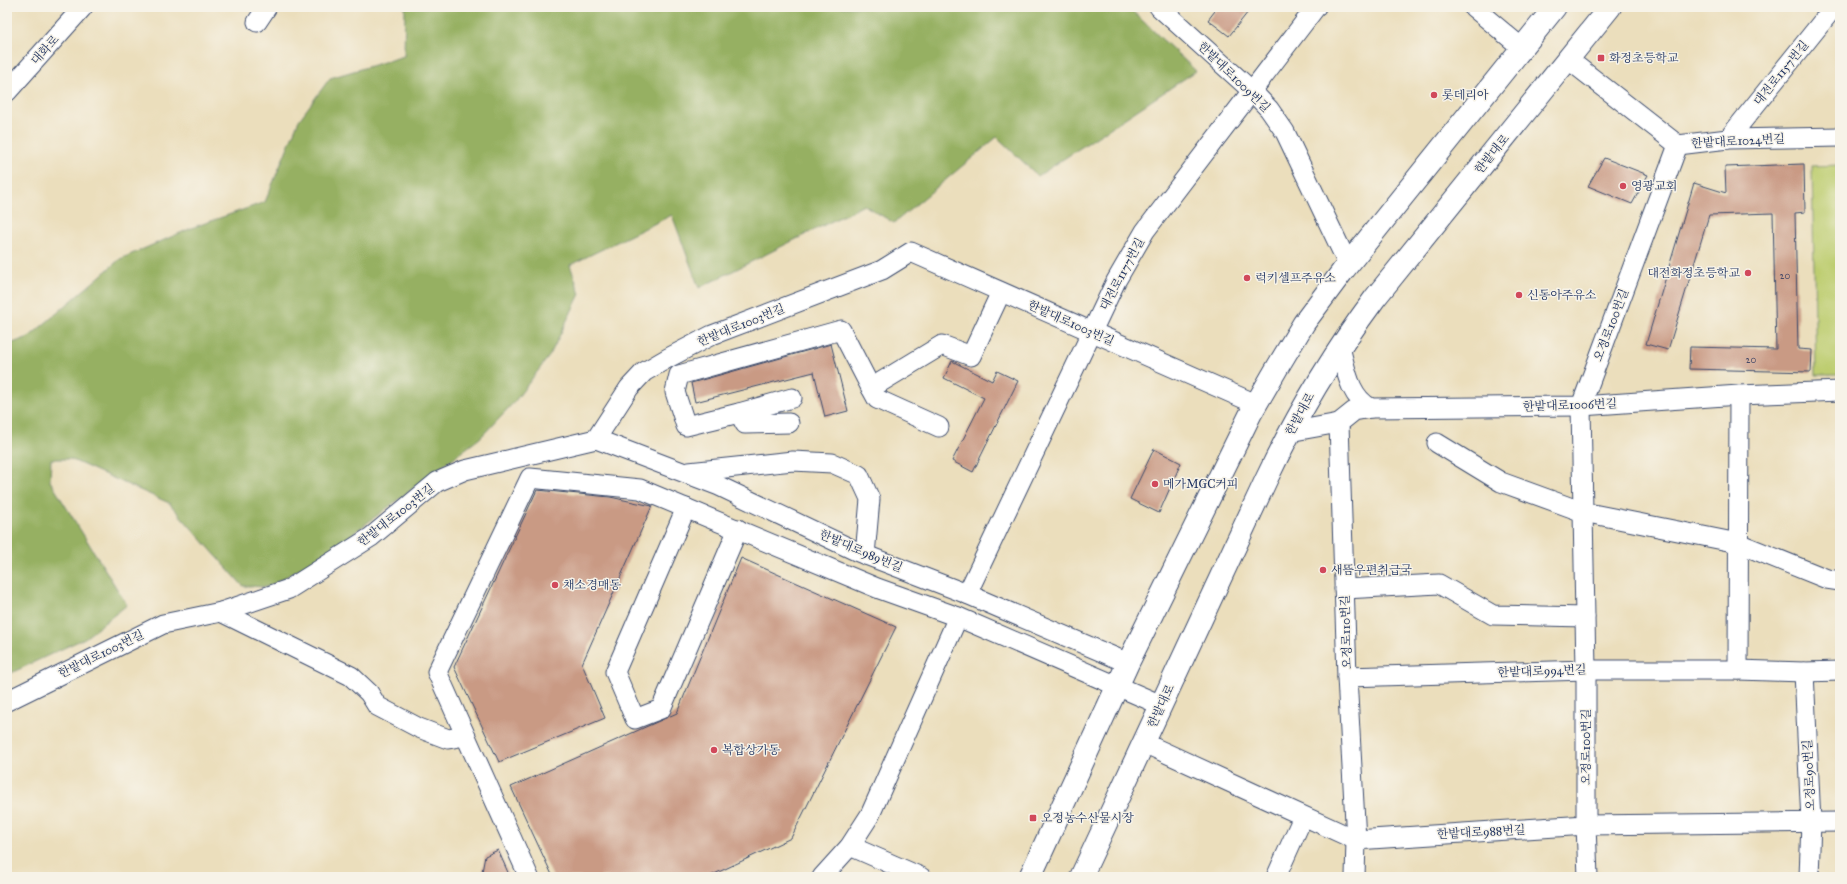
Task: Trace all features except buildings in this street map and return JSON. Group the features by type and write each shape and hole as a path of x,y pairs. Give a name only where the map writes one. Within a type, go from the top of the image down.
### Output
{"main road":[{"path":"1030,877 1117,686 1256,404 1304,323 1348,264 1555,7"},
{"name":"한밭대로","path":"1081,877 1289,432 1340,347 1375,298 1569,60 1610,7"}],"street":[{"name":"대화로","path":"7,92 83,7"},
{"name":"한밭대로1009번길","path":"1159,7 1251,90 1269,109 1285,132 1348,264"},
{"name":"대전로1177번길","path":"967,594 1116,281 1145,231 1251,90 1316,7"},
{"path":"1473,7 1522,48"},
{"name":"대전로1157번길","path":"1728,139 1834,7"},
{"name":"한밭대로1024번길","path":"1569,60 1678,145 1728,139 1840,137"},
{"name":"오정로100번길","path":"1588,877 1586,825 1586,670 1580,406 1678,145"},
{"name":"한밭대로1003번길","path":"7,701 163,624 222,612 289,589 371,537 437,482 465,470 596,439 629,388 644,372 712,335 882,270 911,252 1256,404"},
{"path":"871,388 942,345 971,356 1001,292"},
{"path":"679,375 841,330 877,399 939,427"},
{"path":"1340,347 1353,390 1362,403 1371,408"},
{"path":"668,358 679,375 675,392 686,426 792,398"},
{"name":"한밭대로1006번길","path":"1371,408 1580,406 1739,395 1840,391"},
{"path":"1738,670 1739,395"},
{"path":"1289,432 1339,423 1354,411 1371,408"},
{"path":"739,413 745,424 789,423"},
{"name":"오정로110번길","path":"1339,423 1347,677 1356,840 1355,877"},
{"name":"한밭대로989번길","path":"596,439 719,486 865,554 967,594 1128,663"},
{"path":"1437,444 1501,482 1583,512 1738,543 1827,579 1840,581"},
{"path":"685,472 793,461 832,462 859,475 870,499 865,554"},
{"path":"529,877 437,672 530,478 640,489 877,588 958,617 1161,706"},
{"path":"686,508 615,672 635,720 661,708 738,529"},
{"path":"1344,589 1439,584 1493,614 1585,617"},
{"path":"222,612 351,676 369,693 377,706 419,728 448,739 465,736"},
{"path":"822,877 850,846 870,815 958,617"},
{"name":"한밭대로994번길","path":"1347,677 1586,670 1738,670 1804,672 1840,670"},
{"name":"오정로90번길","path":"1804,672 1811,822 1809,877"},
{"name":"한밭대로988번길","path":"1144,743 1356,840 1586,825 1840,822"},
{"path":"1276,877 1303,817"},
{"path":"850,846 921,877"}],"green space":[{"path":"405,7 1128,7 1196,71 1038,176 997,137 894,223 864,205 699,288 672,215 570,265 580,294 550,355 515,401 480,438 326,554 268,587 243,586 169,503 70,459 51,459 50,481 127,605 85,638 7,675 7,345 29,337 120,259 194,227 265,202 299,120 330,78 404,56"},
{"path":"1840,165 1840,375 1816,375 1812,166"}],"place":[{"name":"화정초등학교","path":"1601,58"},
{"name":"롯데리아","path":"1434,95"},
{"name":"영광교회","path":"1623,186"},
{"name":"대전화정초등학교","path":"1748,273"},
{"name":"럭키셀프주유소","path":"1247,278"},
{"name":"신동아주유소","path":"1519,295"},
{"name":"메가MGC커피","path":"1155,484"},
{"name":"새뜸우편취급국","path":"1323,570"},
{"name":"채소경매동","path":"555,585"},
{"name":"복합상가동","path":"714,750"},
{"name":"오정농수산물시장","path":"1033,818"}]}
